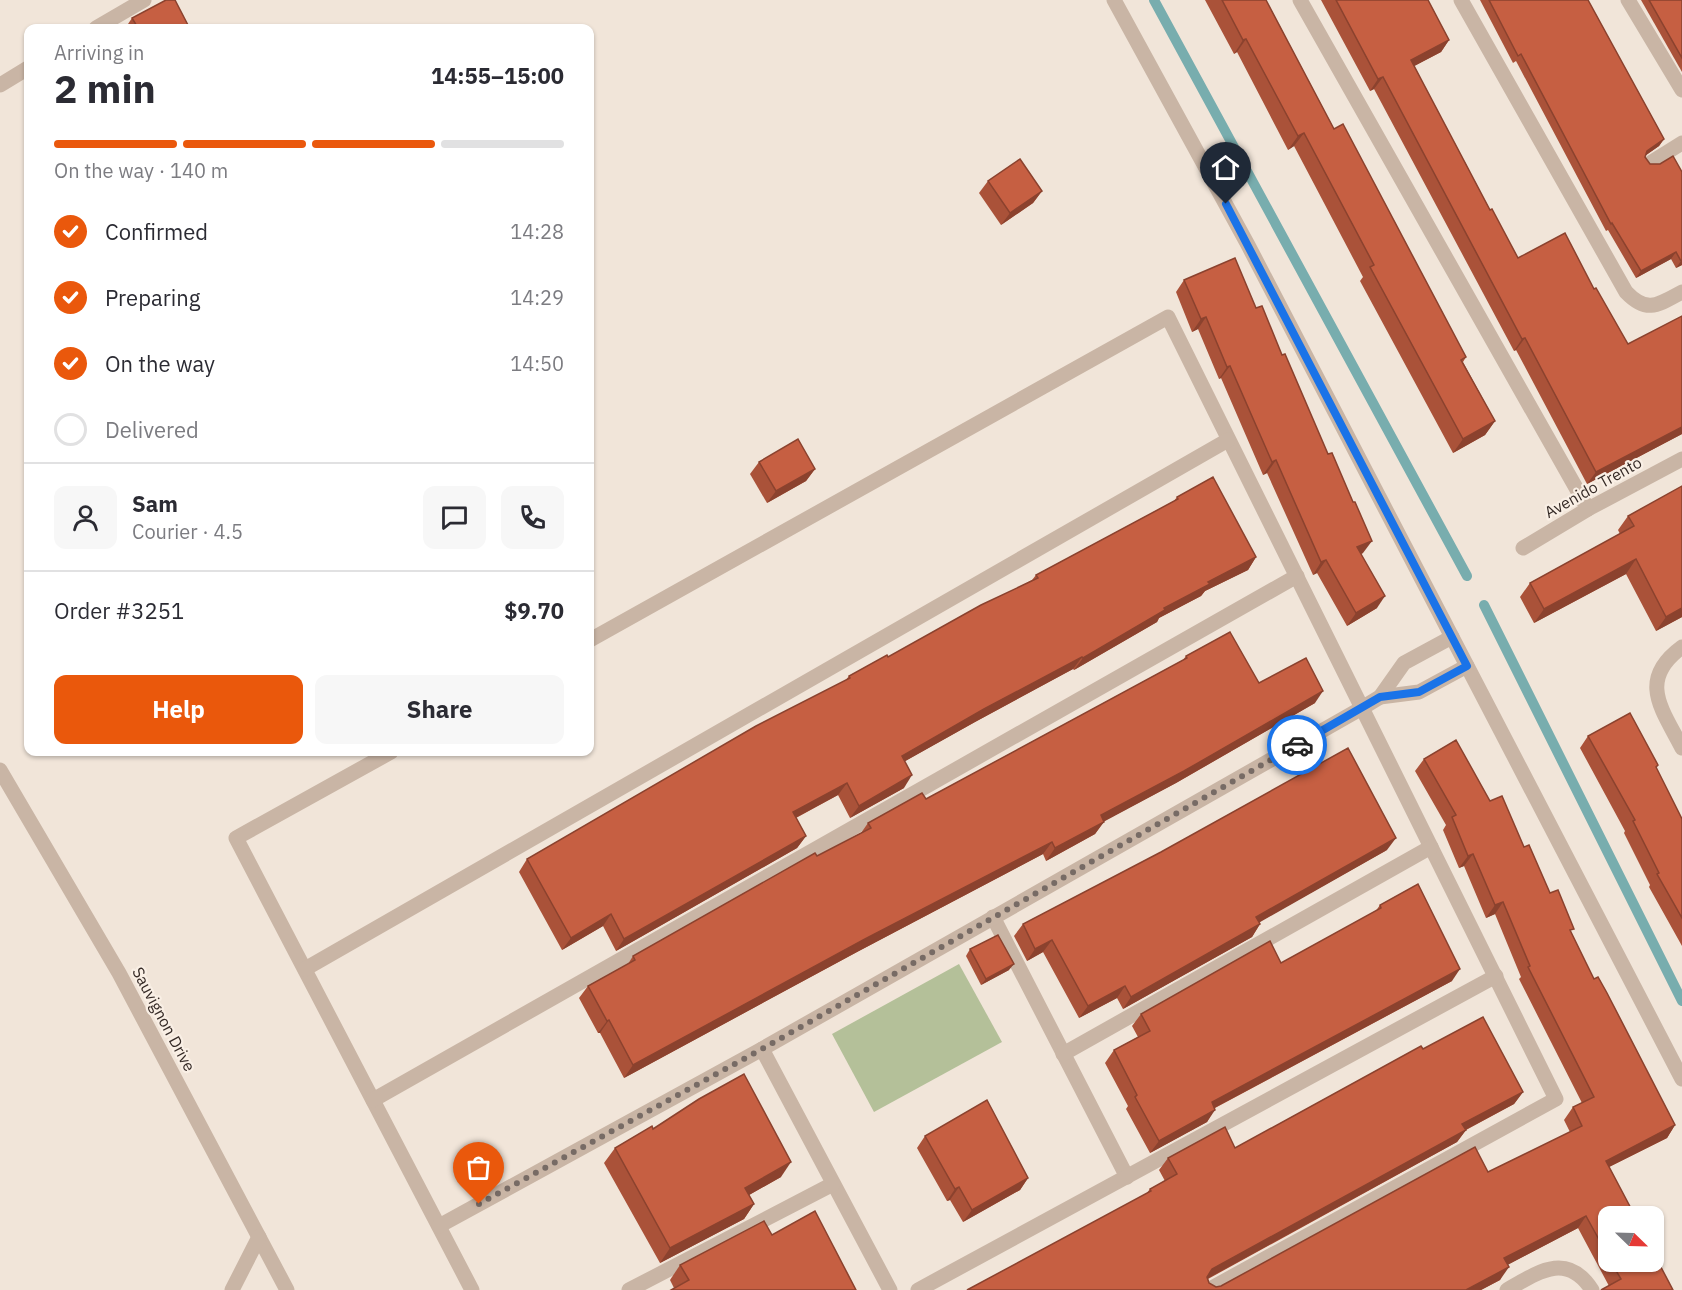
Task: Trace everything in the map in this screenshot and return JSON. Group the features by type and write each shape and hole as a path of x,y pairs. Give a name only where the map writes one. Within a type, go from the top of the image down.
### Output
{"street":[{"path":"103,24 144,0"},
{"path":"1114,0 1248,245 1682,1079"},
{"path":"1300,0 1588,509"},
{"path":"1461,0 1626,292 1635,301 1645,306 1657,305 1682,292"},
{"path":"1628,0 1682,90"},
{"path":"0,85 24,70"},
{"path":"1650,163 1682,143"},
{"path":"594,638 1168,317 1556,1099 1208,1290"},
{"path":"304,969 1228,440"},
{"name":"Avenido Trento","path":"1523,548 1588,509 1682,459"},
{"path":"373,1100 1297,576"},
{"path":"439,1226 762,1049 1362,708 1380,697 1404,663 1452,637"},
{"path":"1682,647 1671,655 1660,669 1656,682 1657,699 1682,748"},
{"path":"1380,697 1419,692 1467,666"},
{"path":"384,756 236,838 472,1290"},
{"name":"Sauvignon Drive","path":"0,770 119,973 287,1290"},
{"path":"1063,1054 1431,847"},
{"path":"993,917 1127,1177"},
{"path":"918,1290 1496,976"},
{"path":"762,1049 890,1290"},
{"path":"629,1290 833,1184"},
{"path":"232,1290 260,1237"},
{"path":"1507,1290 1539,1271 1556,1267 1571,1270 1585,1279 1592,1290"}],"green space":[{"path":"959,964 1002,1042 874,1112 832,1034"}],"building":[{"path":"166,0 175,0 187,24 136,24 132,18"},
{"path":"1222,0 1266,0 1334,129 1343,124 1466,357 1461,360 1495,421 1463,439 1370,267 1374,265 1304,133 1298,136 1246,39 1243,40"},
{"path":"1336,0 1428,0 1449,40 1411,60 1490,210 1492,209 1518,258 1565,233 1594,289 1596,288 1628,344 1682,316 1682,427 1596,472 1525,338 1522,339 1383,77 1378,79"},
{"path":"1489,0 1588,0 1664,139 1647,151 1645,157 1650,164 1660,164 1673,156 1682,172 1681,261 1676,252 1641,271 1611,224 1521,54 1518,56"},
{"path":"1649,0 1682,0 1682,58"},
{"path":"1020,159 1042,191 1010,213 988,181"},
{"path":"1235,258 1256,308 1262,306 1328,454 1332,453 1372,541 1357,547 1385,596 1356,613 1326,560 1321,562 1276,460 1272,462 1230,366 1227,367 1206,317 1201,319 1184,280"},
{"path":"798,439 815,469 776,491 759,462"},
{"path":"1213,477 1256,557 1208,582 1210,584 1164,608 1165,610 1083,658 984,709 902,756 912,775 859,806 847,783 793,812 806,836 624,939 611,914 571,938 527,859 756,726 850,678 849,676 981,605 1038,578 1036,575 1178,499 1177,497"},
{"path":"1682,486 1682,608 1666,617 1636,559 1544,609 1530,583 1634,526 1628,516"},
{"path":"1230,632 1259,683 1306,658 1323,691 1184,771 1101,815 1104,822 1055,848 1052,842 865,939 633,1065 588,986 635,960 633,956 815,853 817,856 871,828 868,823 922,793 926,799 1187,658 1186,656"},
{"path":"1630,713 1658,765 1656,767 1682,819 1682,918 1657,874 1659,873 1633,821 1635,820 1588,736"},
{"path":"1456,740 1490,801 1502,796 1524,847 1529,845 1550,893 1558,890 1574,929 1570,930 1594,979 1598,977 1607,993 1675,1125 1606,1161 1630,1206 1598,1206 1598,1238 1586,1216 1504,1258 1509,1267 1466,1290 967,1290 1151,1191 1150,1189 1177,1174 1168,1158 1225,1127 1235,1148 1421,1046 1423,1049 1483,1017 1523,1092 1462,1124 1466,1130 1212,1269 1207,1277 1209,1283 1216,1287 1221,1286 1475,1147 1488,1172 1582,1126 1573,1107 1594,1097 1528,967 1530,966 1503,902 1495,905 1473,854 1468,856 1452,817 1456,815 1424,759"},
{"path":"1348,748 1396,838 1256,917 1260,924 1131,997 1125,986 1088,1006 1052,940 1035,949 1023,924 1161,852"},
{"path":"1418,884 1460,969 1212,1102 1215,1110 1159,1141 1135,1097 1137,1095 1114,1050 1150,1031 1141,1014 1270,941 1281,963 1381,908 1380,905"},
{"path":"998,935 1014,964 986,979 970,949"},
{"path":"744,1074 791,1162 745,1188 754,1204 670,1248 615,1148 652,1126 653,1129 699,1099"},
{"path":"987,1100 1028,1178 972,1210 959,1187 955,1189 925,1136"},
{"path":"815,1211 856,1290 671,1290 689,1280 680,1265 764,1221 772,1235"},
{"path":"1617,1272 1664,1272 1673,1290 1601,1290 1621,1279"}],"waterway":[{"path":"1154,0 1467,576"},
{"path":"1484,605 1682,1001"}],"way so far":[{"path":"479,1204 762,1049 1297,745"}],"route":[{"path":"1226,204 1467,666 1419,692 1380,697 1297,745"}]}
